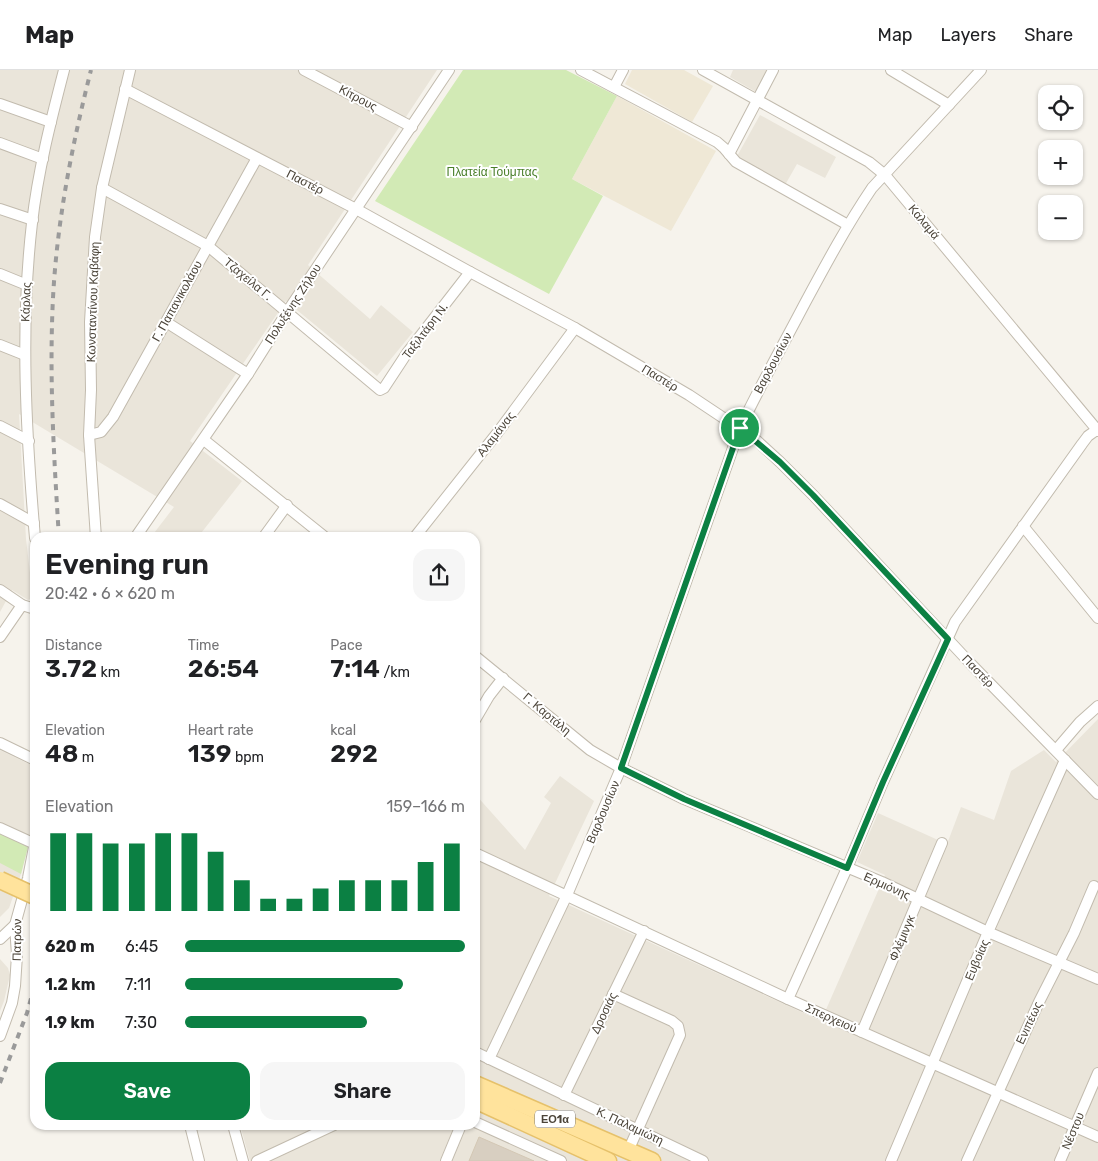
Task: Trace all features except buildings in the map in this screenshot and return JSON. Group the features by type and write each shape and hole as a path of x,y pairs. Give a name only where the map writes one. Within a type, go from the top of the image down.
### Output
{"main road":[{"path":"0,880 30,894"},
{"name":"ΕΟ1α","path":"480,1086 652,1161"},
{"name":"ΕΟ1α","path":"480,1102 608,1161"}],"street":[{"name":"Κάρλας","path":"35,532 25,355 27,285 33,220 43,159 64,70"},
{"name":"Κωνσταντίνου Καβάφη","path":"96,532 89,436 91,291 95,237 102,188 130,70"},
{"name":"Κίτρους","path":"304,70 412,127"},
{"name":"Πολυξένης Ζήλου","path":"139,532 204,440 449,70"},
{"path":"581,70 717,142 736,162 848,225"},
{"path":"614,87 624,70"},
{"name":"Καλαμά","path":"703,70 870,162 885,175 1098,430"},
{"path":"730,154 773,70"},
{"path":"891,70 949,105"},
{"name":"Βαρδουσίων","path":"489,1059 567,895 621,768 740,428 848,225 872,188 981,70"},
{"name":"Παστέρ","path":"125,89 356,209 576,328 740,428 764,447 807,488 948,639 1098,794"},
{"path":"0,104 52,122"},
{"path":"0,143 43,159"},
{"name":"Γ. Παπανικολάου","path":"89,436 100,432 113,417 257,158"},
{"name":"Τζαχείλα Γ.","path":"102,188 208,246 380,390"},
{"path":"0,208 33,220"},
{"name":"Ταξιλτάρη Ν.","path":"380,390 384,388 407,354 470,272"},
{"path":"0,274 27,285"},
{"path":"166,322 248,374"},
{"name":"Αλαμάνας","path":"419,532 498,432 576,328"},
{"path":"0,346 25,355"},
{"path":"0,426 29,441"},
{"path":"788,999 955,622 1082,444 1098,430"},
{"path":"204,440 319,532"},
{"path":"0,504 34,523"},
{"path":"267,532 287,505"},
{"path":"1023,526 1098,618"},
{"path":"0,590 22,605 30,607"},
{"path":"0,637 22,605"},
{"name":"Γ. Καρτάλη","path":"480,660 590,750 621,768"},
{"path":"480,711 503,678"},
{"path":"1056,750 1080,722 1098,706"},
{"path":"0,744 30,758"},
{"name":"Ευβοίας","path":"891,1161 988,932 1065,760"},
{"name":"Ερμιόνης","path":"621,768 684,799 882,882 988,932 1098,979"},
{"path":"0,828 30,841"},
{"name":"Φλέμινγκ","path":"862,1032 942,843"},
{"name":"Σπερχειού","path":"480,855 644,930 788,999 1098,1137"},
{"name":"Πατρών","path":"0,1036 12,1002 15,986 17,954 15,925 30,868"},
{"name":"Ενιπέως","path":"968,1161 997,1093 1058,962 1074,933 1094,886"},
{"path":"0,939 15,925"},
{"name":"Δροσιάς","path":"564,1095 644,930"},
{"path":"613,994 672,1021 678,1026 680,1035 628,1151"},
{"name":"Κ. Παλαμιώτη","path":"480,1054 703,1161"},
{"name":"Νέστου","path":"1060,1161 1098,1073"},
{"path":"480,1124 561,1161"},
{"path":"191,1130 199,1161"},
{"path":"234,1130 243,1161"},
{"path":"257,1161 323,1130"},
{"path":"446,1161 459,1130"}],"shaded area":[{"path":"0,70 437,70 308,265 370,319 381,305 413,332 377,376 286,301 190,441 242,481 202,532 155,532 174,507 19,414 26,539 30,573 30,599 28,600 12,590 0,612"},
{"path":"632,70 684,70 713,86 692,122 625,84"},
{"path":"733,70 767,70 756,92 730,77"},
{"path":"617,96 716,151 671,231 572,179"},
{"path":"760,115 836,157 825,178 797,164 785,185 736,158"},
{"path":"1098,719 1098,1161 250,1161 241,1130 480,1130 480,800 525,850 551,803 544,797 560,776 594,801 549,896 821,1021 885,875 857,862 878,813 947,844 961,807 994,820 1011,771 1044,750 1056,762"},
{"path":"0,750 30,765 30,838 21,874 9,908 0,917"},
{"path":"0,959 8,968 10,975 0,1011"}],"green space":[{"name":"Πλατεία Τούμπας","path":"463,70 566,70 617,96 572,179 603,196 549,294 375,201"},
{"path":"0,832 28,847 21,874 0,863"}],"railway":[{"path":"59,532 52,388 52,328 55,269 66,183 91,70"},
{"path":"0,1083 30,1002"}],"route":[{"path":"740,428 755,439 813,495 948,639 883,782 847,868 684,799 621,768 740,428"}]}
